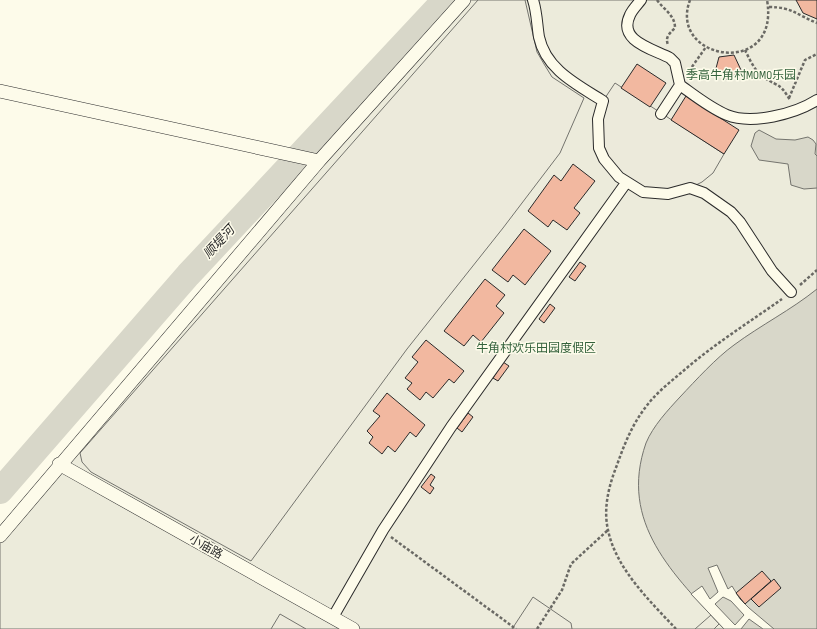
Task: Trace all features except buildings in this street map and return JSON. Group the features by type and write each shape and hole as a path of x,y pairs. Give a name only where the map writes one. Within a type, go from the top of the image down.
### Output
{"street":[{"path":"0,536 59,464 319,161 464,0"},
{"path":"533,0 539,39 545,54 552,64 567,79 603,101 598,119 599,148 611,168 626,183 643,192 668,194 690,188 704,193 731,212 740,222 772,271 791,292"},
{"path":"641,0 630,14 627,24 632,40 672,60 680,85 726,115 736,117 771,116 806,107 817,100"},
{"path":"661,114 680,85"},
{"path":"0,91 319,161"},
{"path":"333,617 383,530 451,427 626,183"},
{"name":"小庙路","path":"59,464 353,629"}],"path":[{"path":"657,0 673,17 675,23 675,28 668,34 667,39 672,60"},
{"path":"690,0 688,18 692,31 699,42 706,47 723,54 737,53 745,50 760,39 767,26 767,0"},
{"path":"768,7 781,7 792,10 817,23"},
{"path":"680,85 706,47"},
{"path":"745,50 756,70 764,78 780,84 796,110"},
{"path":"789,99 805,60 817,54"},
{"path":"676,629 633,579 619,559 608,530 606,509 609,485 627,438 645,408 667,385 707,350 791,292 817,270"},
{"path":"383,530 516,629"},
{"path":"537,629 562,590 571,564 608,530"}],"green space":[{"name":"牛角村欢乐田园度假区","path":"469,0 817,0 817,629 0,629 0,526"}],"shaded area":[{"path":"478,0 525,0 537,52 544,64 552,77 584,98 560,153 503,228 407,349 251,561 91,472 82,462 80,453"},
{"path":"615,83 724,154 713,173 702,182 690,188 654,194 611,168 597,134 603,101"},
{"path":"759,130 776,139 795,140 808,137 813,140 816,144 815,154 817,156 817,188 804,189 791,185 788,164 759,160 751,146 755,133"},
{"path":"817,289 817,629 724,629 670,568 656,546 645,523 639,498 639,472 646,443 657,424 666,413 720,356"},
{"path":"533,597 571,623 572,629 512,629"},
{"path":"280,614 306,629 271,629"},
{"path":"711,615 719,624 714,629 695,629"}],"pier":[{"path":"717,565 728,589 732,586 740,599 774,629 763,629 749,619 741,629 724,629 691,594 702,586 710,599 718,592 708,568","holes":["723,597 731,601 744,615 735,625 715,604"]}],"waterway":[{"name":"顺堤河","path":"0,491 188,275 445,0"}],"park label":[{"name":"季高牛角村MOMO乐园","path":"741,75"}]}
